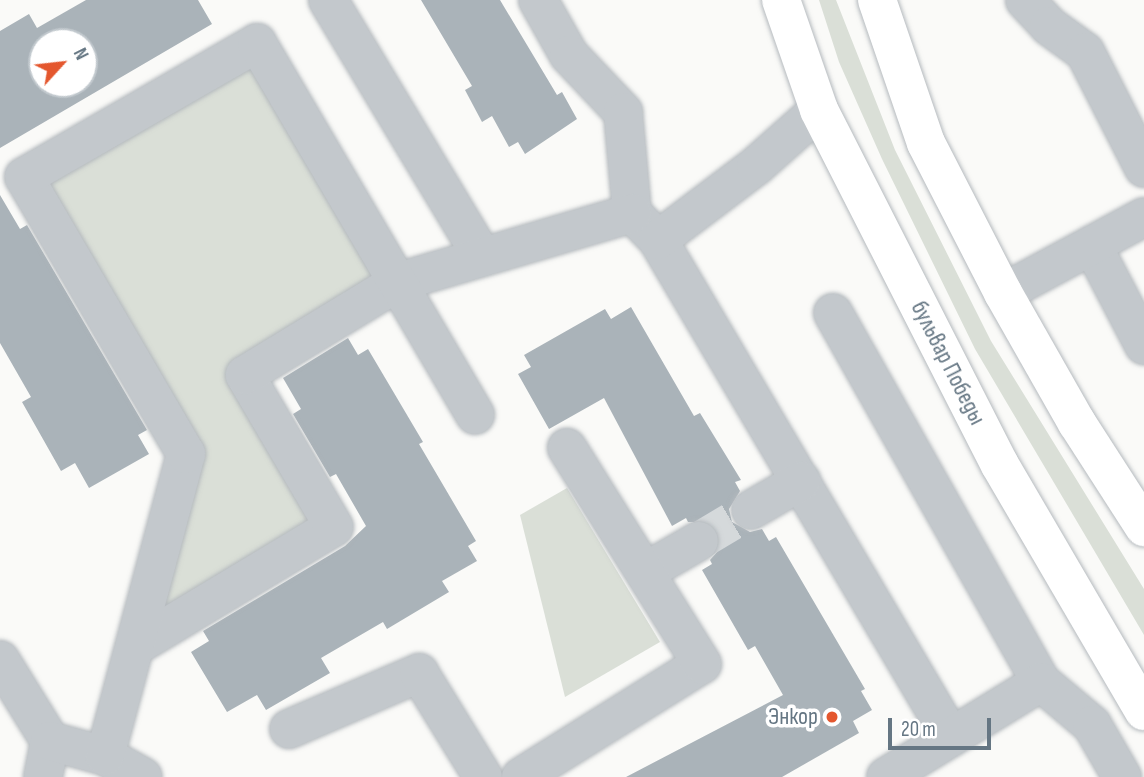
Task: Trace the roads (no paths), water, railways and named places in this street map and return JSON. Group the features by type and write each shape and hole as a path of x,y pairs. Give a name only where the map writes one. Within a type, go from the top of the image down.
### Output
{"main road":[{"name":"бульвар Победы","path":"781,0 819,110 1000,466 1144,711"},
{"path":"877,0 926,144 1003,293 1077,423 1144,527"}],"lane":[{"path":"328,0 481,255"},
{"path":"538,0 569,55 623,112 645,227 801,481 951,737"},
{"path":"1025,0 1049,26 1085,52 1144,168"},
{"path":"106,756 139,644 186,453 24,177 257,43 475,415"},
{"path":"139,644 334,527 245,376 398,282 481,255 645,227 756,166 819,110"},
{"path":"1003,293 1144,217"},
{"path":"1092,245 1144,345"},
{"path":"833,313 1041,682 1093,725 1122,777"},
{"path":"521,777 702,664 567,449"},
{"path":"751,510 801,481"},
{"path":"645,572 699,541"},
{"path":"0,660 47,759 106,756 143,777"},
{"path":"289,729 419,673 484,777"},
{"path":"886,777 1041,682"}],"tunnel":[{"path":"699,541 751,510"}],"place":[{"name":"Энкор","path":"832,717"}]}
